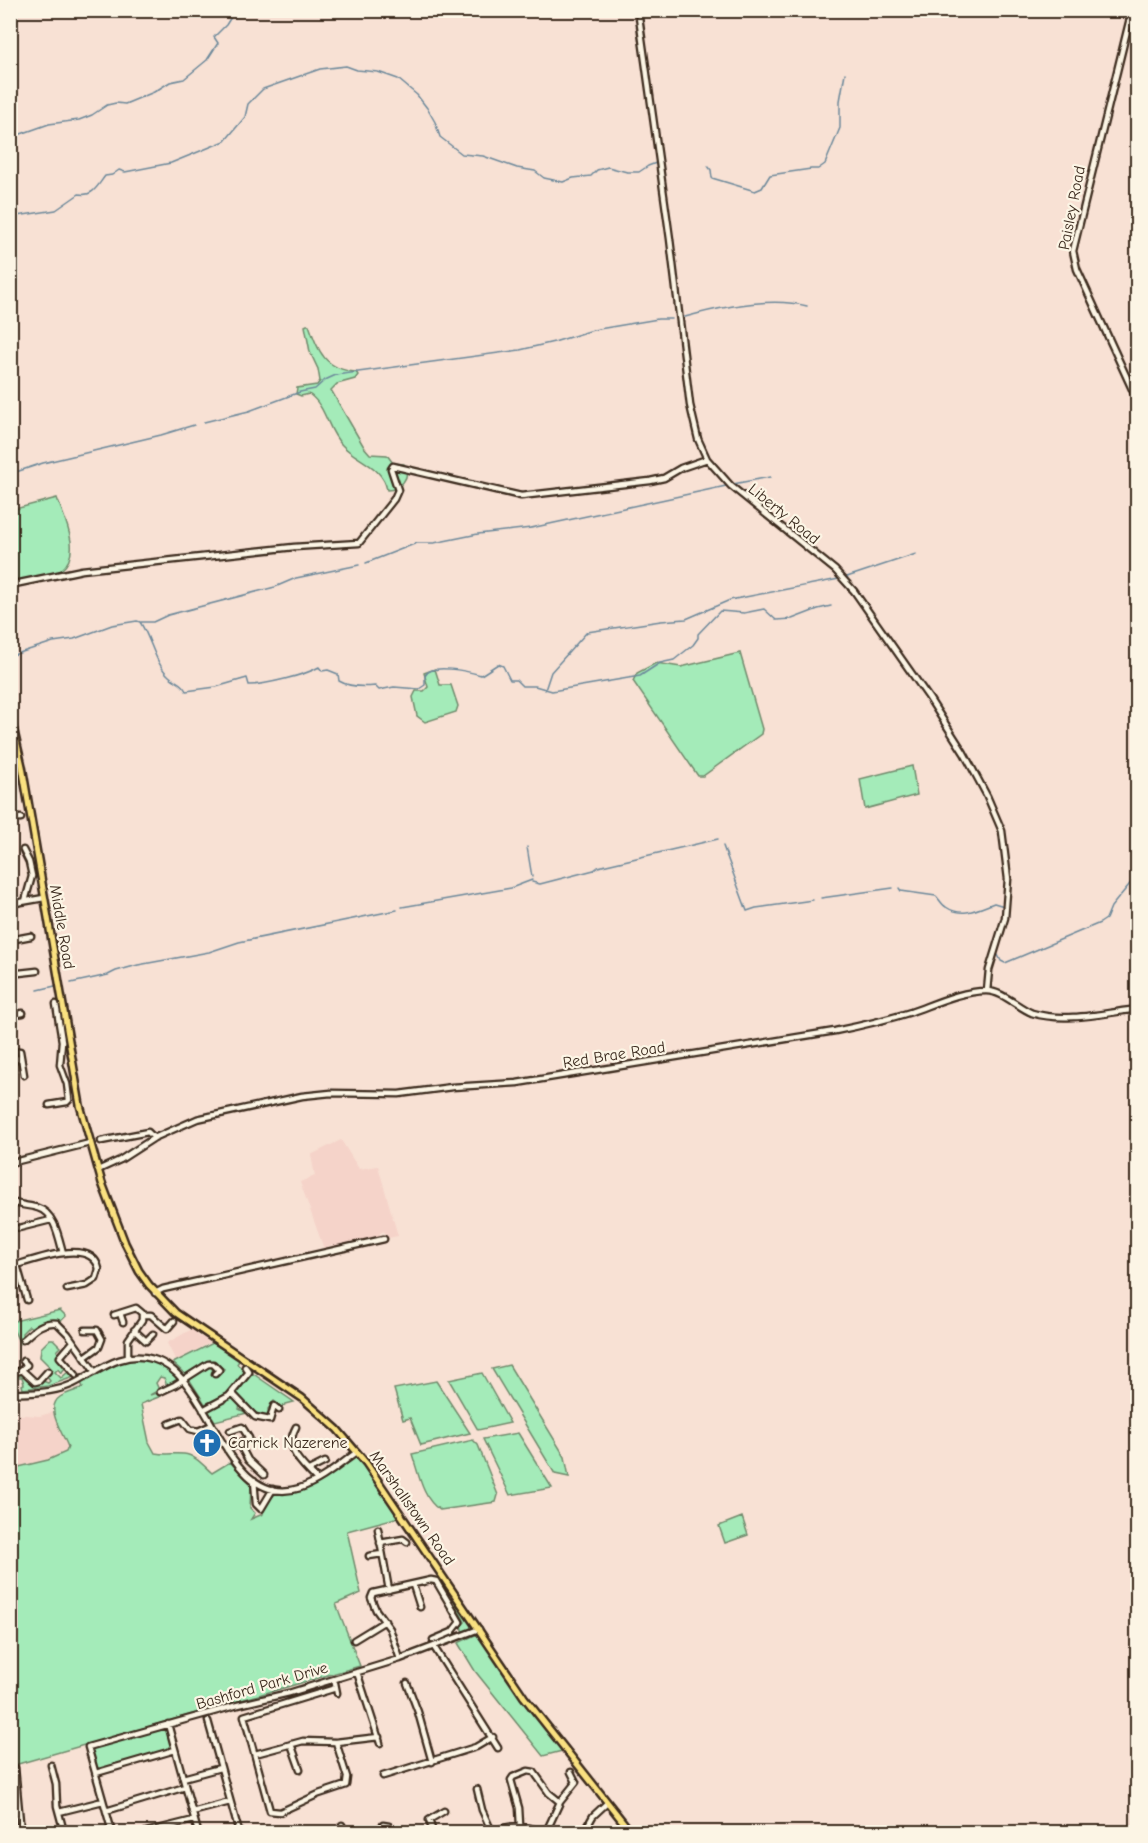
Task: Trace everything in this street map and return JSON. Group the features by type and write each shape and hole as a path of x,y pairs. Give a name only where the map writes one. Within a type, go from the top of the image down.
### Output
{"main road":[{"name":"Middle Road","path":"10,714 72,1063 90,1143"},
{"name":"Marshallstown Road","path":"90,1143 128,1250 139,1271 155,1293 194,1326 302,1398 321,1413 357,1452 524,1697 632,1833"}],"street":[{"path":"10,26 15,10"},
{"name":"Liberty Road","path":"638,10 670,239 690,405 698,439 707,459 731,486 835,570 854,591 929,698 964,753 987,796 1002,831 1008,866 1005,918 989,970 987,991"},
{"name":"Paisley Road","path":"1132,10 1073,251 1077,269 1137,402"},
{"path":"10,585 82,570 294,547 359,543 394,499 398,490 393,466 468,485 525,496 650,481 664,478 681,468 707,459"},
{"path":"10,819 21,818"},
{"path":"22,849 29,862 32,876 25,902"},
{"path":"10,904 44,898"},
{"path":"10,940 31,936"},
{"path":"10,974 37,971"},
{"path":"987,991 1032,1012 1052,1017 1137,1009"},
{"name":"Red Brae Road","path":"98,1170 120,1160 154,1138 197,1119 302,1096 331,1093 399,1094 535,1080 835,1031 891,1018 962,995 987,991"},
{"path":"49,1105 69,1101 67,1084 60,1065 62,1041 56,1004"},
{"path":"10,1015 22,1013"},
{"path":"20,1051 24,1075"},
{"path":"10,1060 21,1058"},
{"path":"60,1065 72,1063"},
{"path":"101,1141 148,1132 154,1138"},
{"path":"11,1160 90,1143"},
{"path":"10,1201 41,1209 51,1220 63,1253"},
{"path":"19,1228 51,1220"},
{"path":"155,1293 163,1289 384,1239"},
{"path":"10,1267 78,1251 95,1259 99,1269 98,1277 93,1282 68,1289"},
{"path":"17,1265 27,1300"},
{"path":"123,1322 117,1314 136,1308 143,1315 128,1340 128,1357"},
{"path":"143,1315 152,1315 167,1329 174,1322"},
{"path":"23,1340 40,1326 52,1322 60,1324 95,1372"},
{"path":"85,1330 96,1330 101,1335 101,1344 85,1358"},
{"path":"134,1330 146,1341 153,1334"},
{"path":"73,1342 60,1356 76,1376"},
{"path":"10,1393 32,1394 55,1390 115,1361 128,1357 142,1357 157,1360 171,1368 183,1380 243,1471 254,1480 273,1489 299,1488 317,1480 357,1452"},
{"path":"10,1372 22,1370 27,1365 23,1361"},
{"path":"160,1392 209,1364 219,1370 215,1374"},
{"path":"203,1410 232,1393 249,1372 244,1367"},
{"path":"63,1374 69,1368"},
{"path":"22,1370 34,1382 38,1382 48,1371"},
{"path":"43,1377 48,1382"},
{"path":"232,1393 258,1418 270,1420 274,1406 279,1410"},
{"path":"169,1424 182,1419 190,1429 197,1431 212,1425"},
{"path":"227,1450 249,1438 240,1427 230,1431"},
{"path":"296,1427 291,1437 291,1447 317,1480"},
{"path":"239,1443 248,1460 264,1475"},
{"path":"309,1470 323,1465"},
{"path":"254,1480 255,1504 261,1509 273,1489"},
{"path":"378,1529 389,1590"},
{"path":"380,1543 403,1539 407,1542"},
{"path":"369,1556 382,1554"},
{"path":"400,1659 391,1631 375,1608 371,1597 373,1593 431,1580 436,1581 460,1621 453,1631 433,1640"},
{"path":"413,1585 420,1607"},
{"path":"354,1639 385,1621"},
{"name":"Bashford Park Drive","path":"96,1773 88,1747 238,1705 290,1693 400,1659 479,1629"},
{"path":"434,1647 498,1748"},
{"path":"255,1754 304,1741 380,1740 357,1672"},
{"path":"406,1683 418,1712 432,1762"},
{"path":"336,1688 245,1715 244,1720 271,1811 277,1812 346,1785 336,1742"},
{"path":"208,1721 239,1833"},
{"path":"168,1724 198,1833"},
{"path":"383,1776 476,1747 493,1737"},
{"path":"291,1744 300,1769"},
{"path":"111,1832 96,1773 175,1750"},
{"path":"59,1768 51,1767 64,1833"},
{"path":"15,1768 14,1781 21,1833"},
{"path":"183,1778 220,1768"},
{"path":"520,1825 519,1808 511,1781 513,1777 528,1771 535,1773 549,1793 560,1802"},
{"path":"477,1789 482,1810 493,1833 505,1827 520,1825 545,1833 560,1802 576,1782 571,1772"},
{"path":"106,1810 185,1787"},
{"path":"59,1812 103,1801"},
{"path":"192,1812 230,1802"},
{"path":"584,1833 595,1813 607,1803"},
{"path":"433,1833 429,1820 444,1811"},
{"path":"146,1833 163,1831 194,1820"},
{"path":"378,1833 378,1829 383,1825 389,1826 392,1833"},
{"path":"337,1831 343,1829"}],"shaded area":[{"path":"341,1140 359,1169 378,1166 398,1236 388,1238 384,1231 380,1233 380,1236 335,1247 331,1245 324,1249 300,1182 315,1176 311,1155"},
{"path":"192,1329 198,1333 198,1336 210,1343 176,1361 167,1343"},
{"path":"53,1412 68,1447 66,1452 48,1460 11,1469 10,1414 40,1416"}],"green space":[{"path":"307,325 320,351 330,363 356,372 358,375 355,379 337,384 331,390 370,454 387,455 393,463 404,464 406,478 396,488 387,490 385,482 375,469 342,445 315,399 309,394 301,396 296,394 297,388 317,385 320,381 318,369 310,352 305,326"},
{"path":"57,498 70,535 71,554 67,563 60,571 43,577 11,578 11,510"},
{"path":"740,653 762,729 761,734 703,776 698,776 633,681 637,673 656,663 681,667"},
{"path":"435,669 440,685 451,685 458,706 456,712 425,722 417,716 413,697 416,691 424,691 428,687 424,673"},
{"path":"912,766 917,795 865,809 860,779"},
{"path":"60,1310 66,1316 60,1322 45,1321 32,1328 29,1326 22,1333 23,1342 20,1344 10,1322"},
{"path":"50,1339 61,1347 57,1351 58,1358 65,1368 61,1373 58,1369 55,1372 61,1378 68,1372 74,1377 48,1386 23,1389 22,1377 18,1374 22,1374 33,1384 50,1381 47,1377 53,1370 40,1357 41,1348"},
{"path":"213,1343 240,1359 237,1364 246,1372 227,1394 205,1404 189,1379 209,1367 213,1367 212,1372 217,1377 224,1369 210,1360 186,1375 173,1363"},
{"path":"136,1359 160,1364 178,1379 167,1386 164,1378 160,1377 156,1383 159,1390 150,1395 159,1392 161,1396 141,1404 149,1442 155,1453 192,1456 212,1473 230,1462 251,1484 250,1508 255,1513 251,1519 263,1514 263,1505 280,1490 299,1488 357,1452 471,1624 471,1630 463,1633 461,1626 465,1622 449,1592 399,1517 347,1531 361,1593 336,1604 360,1666 11,1766 10,1469 48,1460 66,1452 68,1447 54,1414 56,1402 60,1397 83,1387 80,1381 118,1362"},
{"path":"509,1365 565,1457 569,1477 555,1474 492,1369"},
{"path":"252,1373 294,1402 282,1407 274,1401 268,1409 268,1417 256,1413 237,1393"},
{"path":"482,1373 510,1423 478,1430 449,1380"},
{"path":"436,1381 470,1433 421,1445 410,1418 403,1420 394,1389"},
{"path":"230,1398 240,1405 239,1409 247,1413 215,1421 209,1412 210,1409"},
{"path":"518,1433 552,1488 510,1495 483,1439"},
{"path":"473,1440 478,1445 498,1495 496,1502 440,1510 425,1493 412,1454"},
{"path":"742,1517 748,1535 725,1543 719,1526"},
{"path":"475,1635 480,1636 502,1671 562,1751 543,1756 475,1671 458,1643"},
{"path":"168,1724 175,1750 96,1773 88,1747"}],"waterway":[{"path":"10,131 18,135 49,124 79,120 107,105 125,104 154,92 170,82 184,79 207,60 218,43 214,37 231,17 255,10"},
{"path":"10,217 56,210 79,194 92,192 105,176 112,175 119,170 125,172 171,163 225,141 245,117 248,104 263,89 320,69 346,66 357,70 378,72 398,79 417,95 427,108 440,137 462,154 483,156 517,168 535,171 544,178 563,182 573,178 591,176 597,170 608,167 627,172 639,172 656,163"},
{"path":"708,166 712,178 755,191 762,188 770,175 818,169 825,164 840,128 840,101 845,73"},
{"path":"685,317 730,306 762,302 807,306"},
{"path":"204,422 249,411 300,392 315,389 325,380 336,375 520,350 593,330 658,319 672,319"},
{"path":"10,474 43,463 194,425"},
{"path":"733,484 770,477"},
{"path":"366,563 417,543 434,543 478,534 531,528 726,486"},
{"path":"847,577 916,554"},
{"path":"141,622 153,622 168,615 275,587 296,578 359,565"},
{"path":"545,690 551,672 587,632 686,619 730,600 839,579"},
{"path":"10,656 53,642 74,639 112,625 137,621 144,628 164,671 186,691 216,687 247,678 249,685 264,683 295,676 319,667 322,671 328,670 338,674 339,681 352,685 375,686 379,690 394,687 419,689 425,685 425,676 428,672 434,670 451,669 481,675 498,664 503,666 510,680 516,680 522,686 535,686 552,691 640,676 660,663 674,660 693,645 698,634 720,611 744,613 764,609 776,620 792,619 831,606"},
{"path":"532,882 540,884 598,867 718,839"},
{"path":"723,846 747,911 813,900"},
{"path":"527,847 532,877"},
{"path":"998,955 1005,963 1100,923 1106,919 1111,907 1138,874"},
{"path":"402,907 511,888 532,880"},
{"path":"821,898 893,888"},
{"path":"899,888 901,891 936,896 945,906 958,912 976,910 994,903 1004,906"},
{"path":"71,983 108,975 138,965 209,952 239,942 397,910"},
{"path":"994,945 1003,914"},
{"path":"38,990 55,986"}],"place":[{"name":"Carrick Nazerene","path":"207,1443"}]}
